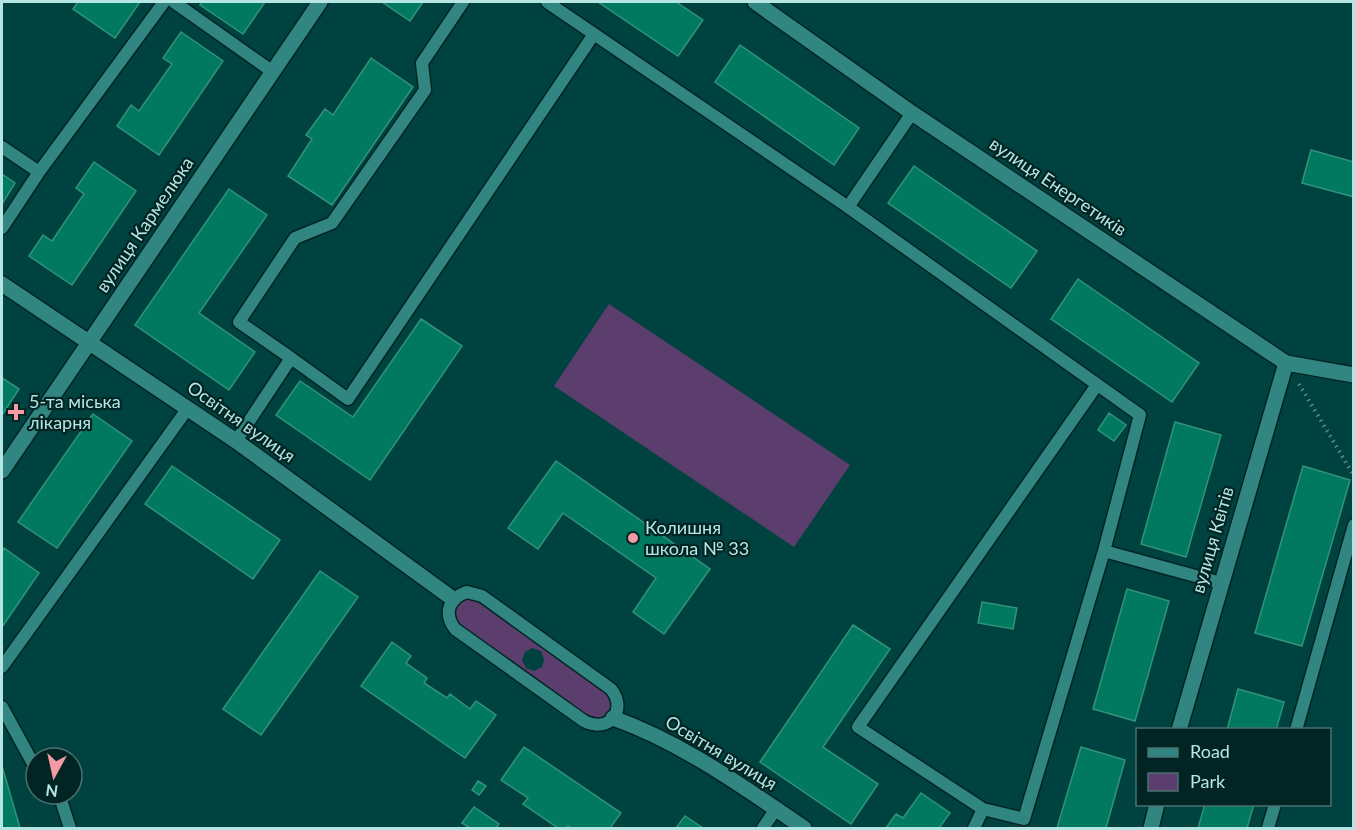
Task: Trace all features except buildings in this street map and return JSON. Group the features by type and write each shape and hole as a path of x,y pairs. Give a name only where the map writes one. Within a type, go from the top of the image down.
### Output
{"street":[{"name":"вулиця Кармелюка","path":"2,471 320,2"},
{"name":"вулиця Енергетиків","path":"755,2 912,112 1286,363 1353,375"},
{"name":"Освітня вулиця","path":"2,284 236,441 453,599"},
{"name":"вулиця Квітів","path":"1179,728 1286,363"},
{"name":"Освітня вулиця","path":"613,718 644,729 677,746 804,828"},
{"path":"1151,828 1157,806"}],"lane":[{"path":"2,228 39,172 164,2"},
{"path":"174,2 273,72"},
{"path":"463,2 422,63 425,90 332,223 295,238 239,322 348,399 594,34"},
{"path":"547,2 848,207 1140,415 1104,551 1024,819 983,809 858,727 1097,385"},
{"path":"848,207 912,112"},
{"path":"2,147 39,172"},
{"path":"236,441 291,358"},
{"path":"2,667 188,408"},
{"path":"1296,728 1353,525"},
{"path":"1104,551 1221,584"},
{"path":"453,599 467,592 482,597 611,689 618,703 613,718"},
{"name":"Освітня вулиця","path":"453,599 448,615 455,629 584,721 599,726 607,724 613,718"},
{"path":"2,707 24,747"},
{"path":"63,806 70,828"},
{"path":"1268,828 1274,806"},
{"path":"762,828 776,809"},
{"path":"974,828 983,809"}],"path":[{"path":"1286,363 1353,476"}],"green space":[{"path":"609,304 850,465 794,547 554,386"},
{"path":"468,599 478,602 607,694 611,704 608,714 598,719 588,716 460,624 455,612 457,606","holes":["532,648 541,651 544,659 542,667 534,671 526,668 522,660 525,652"]}],"place":[{"name":"5-та міська лікарня","path":"16,412"},
{"name":"Колишня школа № 33","path":"633,538"}]}
